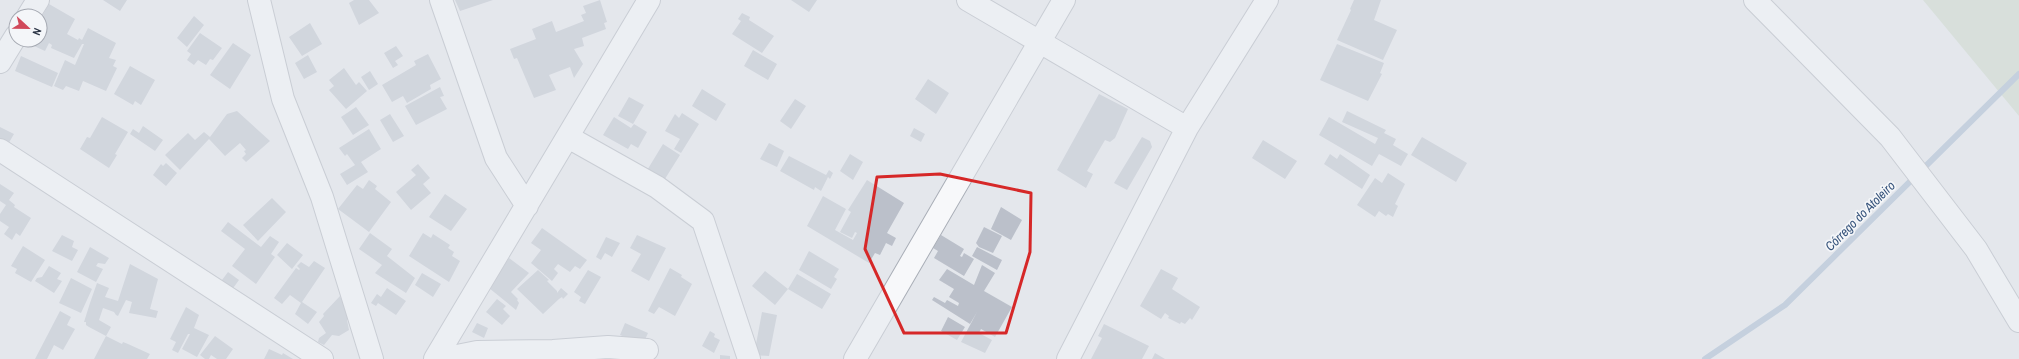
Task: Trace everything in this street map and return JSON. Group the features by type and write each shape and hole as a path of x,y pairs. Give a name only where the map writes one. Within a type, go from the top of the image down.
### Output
{"street":[{"path":"259,0 283,99 322,197 372,359"},
{"path":"441,0 496,158 527,206"},
{"path":"435,359 649,0"},
{"path":"968,0 1187,128"},
{"path":"855,359 1064,0"},
{"path":"1068,359 1187,128 1267,0"},
{"path":"1755,0 1890,137 1976,249 2019,321"},
{"path":"0,62 9,48"},
{"path":"568,137 658,187 703,221 749,359"},
{"path":"0,150 322,359"},
{"path":"442,359 477,352 553,351 608,347 647,350"}],"highlighted area":[{"path":"940,174 1031,193 1030,252 1006,333 904,333 865,249 877,177"}],"green space":[{"path":"1923,0 2019,0 2019,116"}],"building":[{"path":"103,0 127,0 120,11"},
{"path":"354,0 369,0 379,13 359,25 349,3"},
{"path":"455,0 493,0 460,11"},
{"path":"600,0 607,22 604,23 606,29 582,38 584,46 574,49 583,64 574,78 570,67 549,75 556,90 534,98 517,58 514,59 510,49 536,39 532,29 552,21 556,32 584,21 581,15 586,13 583,6"},
{"path":"791,0 817,0 809,12"},
{"path":"1354,0 1381,0 1374,20 1397,30 1383,60 1337,40"},
{"path":"49,4 75,19 67,34 78,40 79,38 82,40 88,28 116,43 109,58 116,60 113,66 117,68 106,91 83,81 79,91 66,86 63,90 54,86 65,60 75,65 84,44 82,44 74,58 51,48 52,45 49,43 48,45 48,8 47,8"},
{"path":"742,13 750,17 749,20 774,36 762,53 732,34 741,21 738,19"},
{"path":"194,16 204,25 187,47 177,38"},
{"path":"310,23 322,44 302,56 289,37"},
{"path":"200,33 222,48 213,60 210,59 206,65 198,60 194,65 187,60 191,54 187,51"},
{"path":"233,43 251,55 230,89 210,75"},
{"path":"1337,44 1384,63 1380,73 1382,74 1368,101 1320,80"},
{"path":"396,46 403,56 395,61 398,65 393,68 384,53"},
{"path":"38,48 46,48 45,51"},
{"path":"753,50 777,64 768,80 744,66"},
{"path":"428,54 441,79 430,85 431,89 407,103 403,96 392,102 382,85 416,65 414,61"},
{"path":"308,55 317,72 304,79 295,63"},
{"path":"21,56 58,73 52,87 15,71"},
{"path":"130,66 155,80 141,105 135,101 133,105 114,94"},
{"path":"344,68 356,85 359,82 367,91 346,109 329,90 334,86 329,80"},
{"path":"370,71 378,84 369,90 361,77"},
{"path":"928,79 949,93 936,114 915,99"},
{"path":"440,87 444,96 440,97 447,109 416,125 405,106"},
{"path":"702,89 726,104 716,121 692,106"},
{"path":"1099,94 1128,109 1115,138 1110,142 1105,140 1087,171 1093,174 1086,188 1057,170"},
{"path":"629,97 644,105 633,124 618,116"},
{"path":"795,99 806,106 791,129 780,121"},
{"path":"356,107 369,125 353,135 341,117"},
{"path":"237,111 270,141 246,162 242,158 246,154 244,151 246,150 240,143 225,156 209,139 180,170 165,155 188,133 195,140 204,132 210,137 227,114"},
{"path":"1347,111 1386,130 1384,133 1396,139 1393,145 1408,154 1401,166 1379,154 1372,166 1319,135 1329,117 1375,144 1378,138 1342,122"},
{"path":"682,113 699,124 681,153 674,149 680,139 665,131 675,114 679,118"},
{"path":"390,114 404,136 393,142 380,120"},
{"path":"102,117 128,132 115,154 117,155 109,168 80,149 87,137 90,138"},
{"path":"614,117 631,128 634,124 647,132 638,148 631,144 628,149 603,135"},
{"path":"143,126 163,140 155,151 130,134 133,129 139,133"},
{"path":"0,127 14,134 7,146 0,142"},
{"path":"914,128 925,134 921,142 910,136"},
{"path":"369,129 381,149 361,162 368,172 347,185 340,174 355,165 347,154 345,156 339,148"},
{"path":"1142,137 1150,141 1152,147 1127,190 1114,183"},
{"path":"1422,137 1467,163 1456,182 1411,155"},
{"path":"1263,140 1297,161 1285,179 1252,158"},
{"path":"769,143 784,151 777,167 760,159"},
{"path":"663,144 680,155 663,182 646,172"},
{"path":"850,154 863,162 853,180 840,171"},
{"path":"1330,154 1337,159 1340,154 1370,175 1362,189 1324,164"},
{"path":"789,156 826,175 829,170 833,173 830,179 828,177 821,191 815,187 814,190 780,171"},
{"path":"166,163 177,173 166,186 153,175 161,164 163,166"},
{"path":"418,164 430,178 423,184 431,193 411,210 396,192 416,175 411,170"},
{"path":"1388,173 1405,184 1395,204 1398,206 1393,217 1388,214 1386,216 1379,211 1375,217 1357,205 1375,178 1382,183"},
{"path":"369,180 377,186 375,189 391,202 369,232 338,209 357,185 363,189"},
{"path":"867,180 904,203 887,233 896,238 892,246 886,243 880,255 875,253 869,263 807,226 823,196 846,209 835,230 853,240 857,233 855,232 852,238 840,232 851,212 848,210"},
{"path":"0,184 14,193 9,200 15,205 14,207 31,218 20,236 16,233 12,240 4,234 9,227 0,221 0,214 6,205 0,201"},
{"path":"445,194 467,209 451,231 429,217"},
{"path":"272,198 286,212 258,241 243,225"},
{"path":"1001,207 1022,220 1011,240 991,229"},
{"path":"228,222 261,247 270,236 279,242 271,254 275,257 256,284 232,266 245,249 221,231"},
{"path":"984,227 1002,236 993,253 979,247 976,243"},
{"path":"542,228 587,260 580,269 575,266 570,272 558,264 554,269 558,273 552,281 531,263 541,250 531,243"},
{"path":"370,233 392,249 387,256 415,278 406,293 375,273 382,265 359,249"},
{"path":"423,233 431,238 433,234 450,245 448,248 454,252 452,256 460,261 449,282 409,256"},
{"path":"62,235 74,241 72,247 78,250 72,261 52,251"},
{"path":"637,235 666,248 649,281 631,271 641,254 630,248"},
{"path":"941,235 964,249 960,256 962,257 964,253 974,259 964,276 934,258 938,251 933,248"},
{"path":"606,237 620,243 612,257 605,253 601,260 596,257"},
{"path":"287,243 303,255 292,269 277,255"},
{"path":"23,246 45,260 31,282 15,273 17,269 11,266"},
{"path":"90,247 109,258 105,264 98,263 96,266 103,269 96,282 77,272"},
{"path":"977,247 1002,260 997,270 972,256"},
{"path":"809,251 839,269 834,277 837,279 831,289 799,270"},
{"path":"509,258 529,273 511,292 518,299 517,300 519,303 516,310 489,288"},
{"path":"314,261 325,268 302,302 317,312 308,324 295,314 301,303 290,295 282,304 274,298 296,268 299,270 300,269 297,266 301,262 309,267"},
{"path":"130,264 158,279 150,309 158,311 156,318 129,313 132,302 126,300 118,316 114,312 103,308 99,320 111,327 106,336 89,327 86,325 86,322 84,322 90,303 97,283 109,288 105,297 118,301"},
{"path":"982,265 995,273 984,291 1012,307 995,337 981,329 979,333 992,340 985,353 961,342 977,312 970,324 932,300 934,297 945,303 947,300 958,306 959,303 949,297 954,289 939,280 947,269 974,285"},
{"path":"49,266 61,273 57,279 62,281 54,293 35,281 37,278 42,277"},
{"path":"670,268 682,275 681,277 692,284 675,316 659,307 654,314 648,311"},
{"path":"1161,269 1178,278 1172,289 1200,307 1192,320 1190,318 1185,324 1181,322 1180,324 1168,318 1169,316 1165,313 1161,319 1140,306"},
{"path":"538,270 549,280 547,281 557,291 557,293 561,288 568,294 563,299 562,297 559,299 543,314 517,289"},
{"path":"588,270 601,277 585,304 579,301 581,297 574,292"},
{"path":"765,271 788,289 775,305 752,286"},
{"path":"228,272 239,280 231,291 219,284"},
{"path":"422,273 441,284 433,297 415,285"},
{"path":"797,274 831,294 822,309 788,289"},
{"path":"71,278 92,289 81,313 59,303"},
{"path":"387,288 406,301 396,315 378,303 376,306 371,303 377,294 381,297"},
{"path":"340,296 349,318 347,320 349,330 339,336 332,335 324,345 318,342 319,338 326,333 319,322 324,316 323,314"},
{"path":"497,299 506,306 503,309 510,316 502,325 486,312"},
{"path":"186,307 199,315 194,328 209,335 197,357 182,349 190,334 188,334 178,353 172,350 176,342 170,339"},
{"path":"60,311 71,317 67,325 75,329 63,350 54,345 47,359 35,359"},
{"path":"762,312 777,315 769,356 754,355"},
{"path":"948,317 965,327 957,340 941,331"},
{"path":"477,323 488,328 484,338 472,332"},
{"path":"625,323 648,333 643,344 620,335"},
{"path":"1104,324 1149,346 1142,359 1091,359 1102,338 1098,336"},
{"path":"710,331 715,334 714,337 720,340 714,353 702,346"},
{"path":"106,336 122,344 123,342 150,354 147,359 94,359"},
{"path":"215,336 233,349 226,359 217,359 211,355 209,359 205,359 200,355"},
{"path":"269,349 282,355 283,353 293,359 264,359"},
{"path":"1155,353 1165,359 1152,359"},
{"path":"720,355 730,356 730,359 720,359"}],"waterway":[{"name":"Córrego do Atoleiro","path":"1705,359 1785,305 2019,74"}]}
